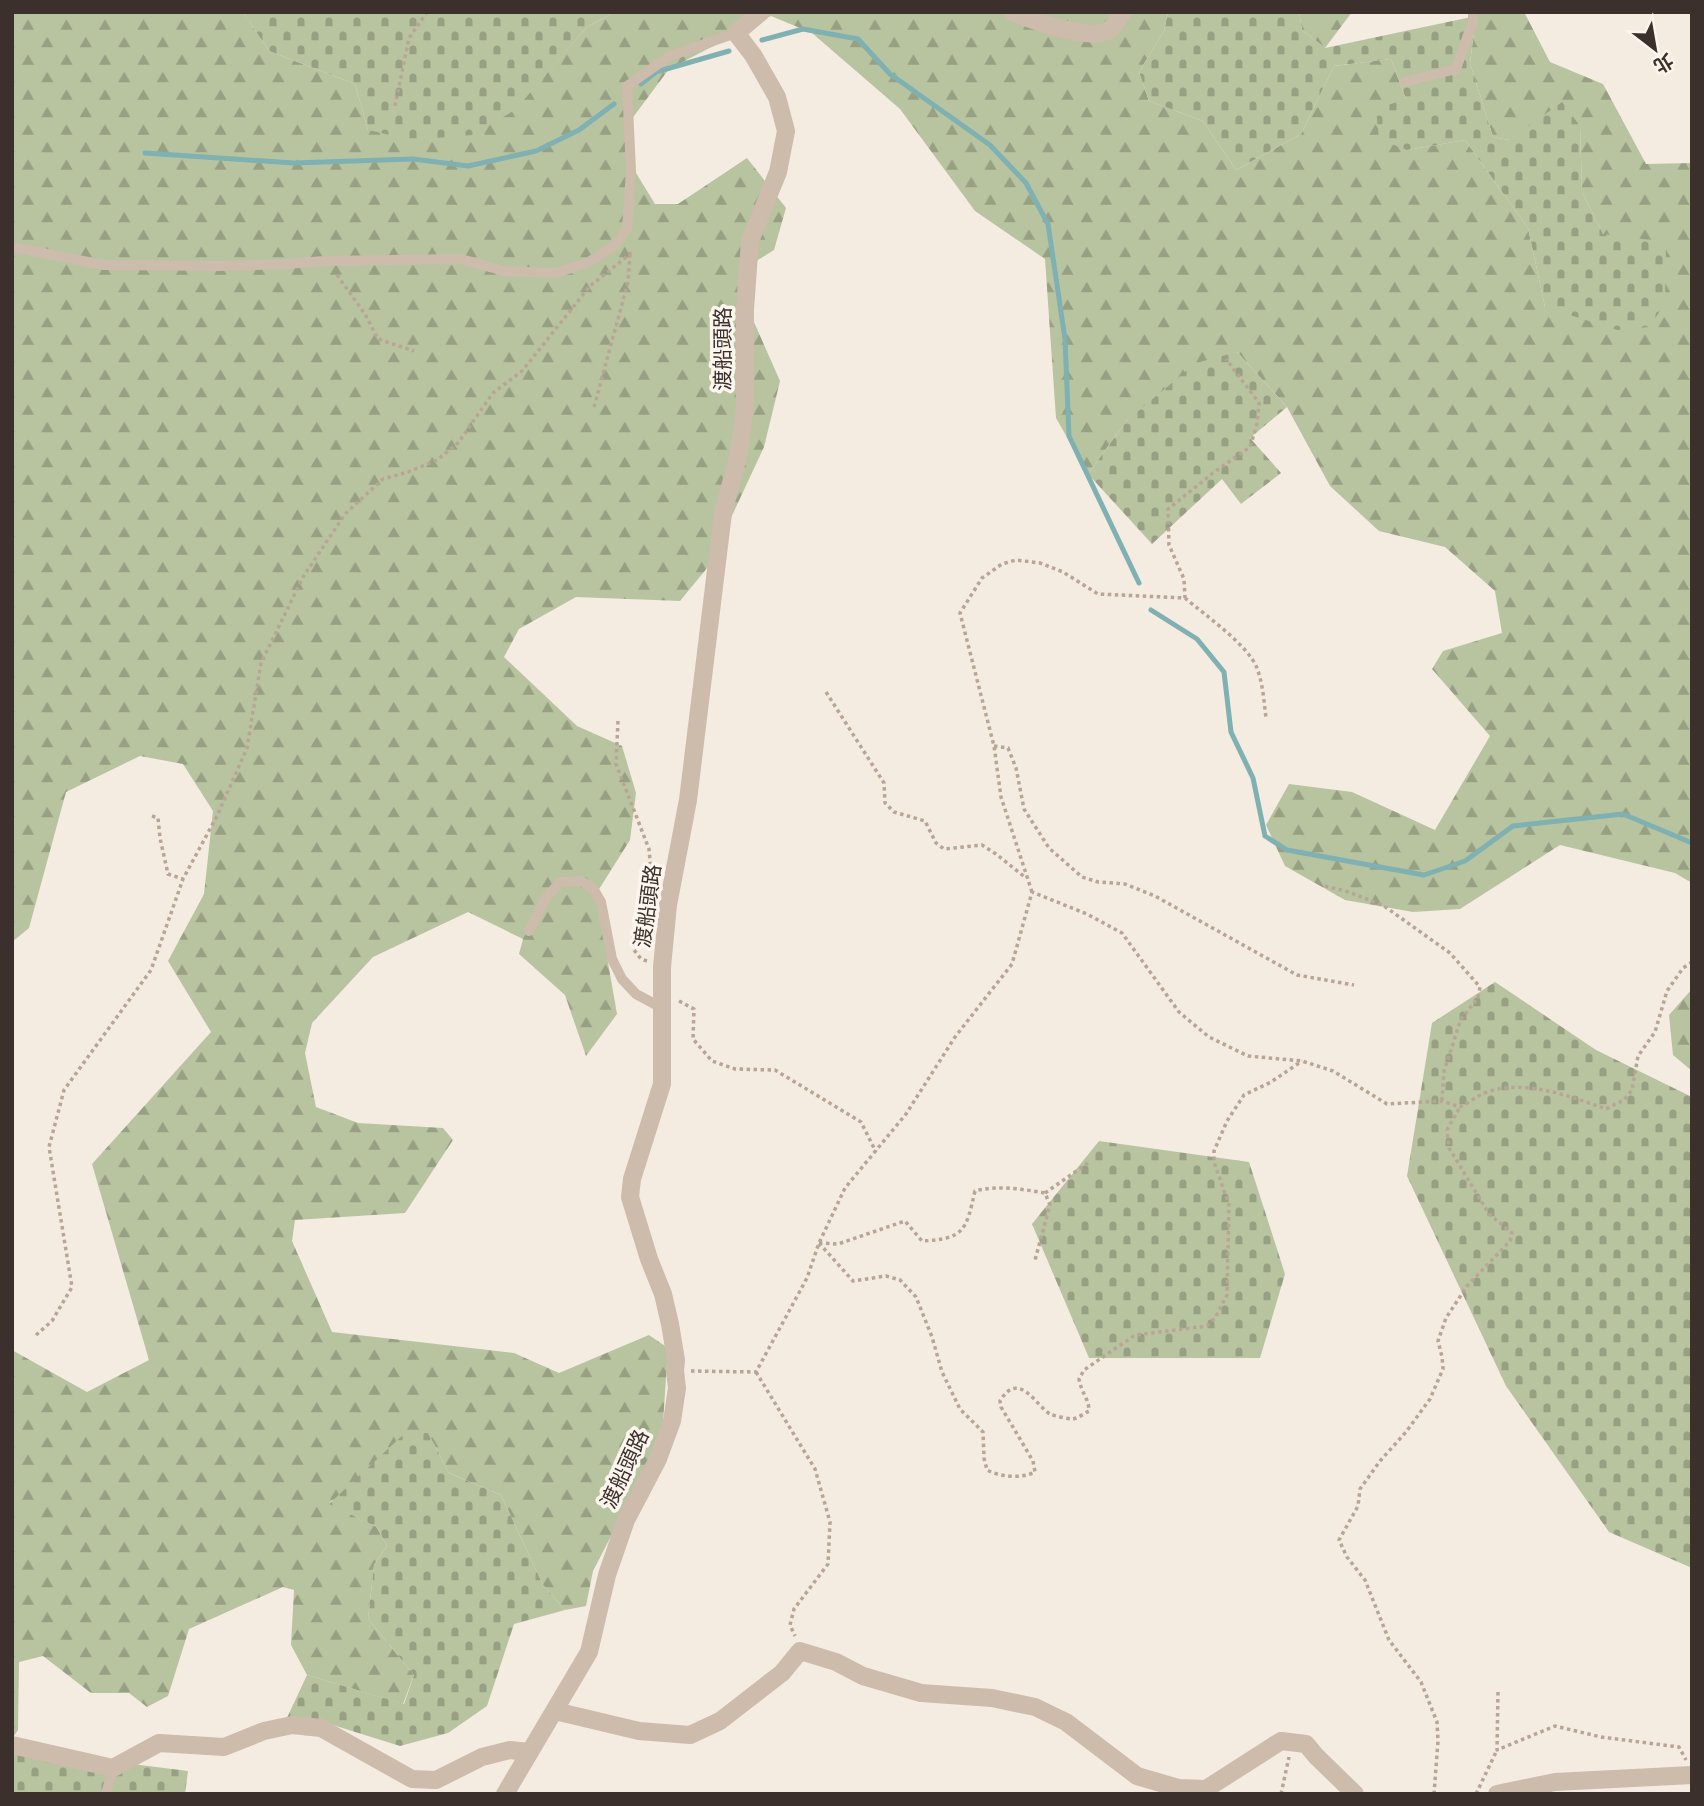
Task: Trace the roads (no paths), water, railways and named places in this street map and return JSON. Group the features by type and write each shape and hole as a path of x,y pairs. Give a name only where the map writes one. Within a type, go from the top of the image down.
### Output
{"street":[{"path":"736,33 761,12"},
{"path":"1012,12 1065,30 1096,34 1110,30 1123,12"},
{"name":"渡船頭路","path":"505,1794 589,1652 618,1541 635,1500 658,1458 672,1421 677,1388 676,1360 663,1294 629,1197 632,1179 662,1084 662,967 668,905 688,800 723,513 738,457 745,410 745,309 750,242 778,172 786,131 777,97 753,55 736,33"},
{"path":"555,1711 639,1731 690,1735 720,1721 782,1673 800,1651 836,1662 863,1676 921,1693 992,1698 1035,1707 1066,1722 1137,1776 1178,1788 1206,1788 1281,1741 1293,1741 1306,1744 1354,1794"},
{"path":"12,1745 113,1768 159,1743 223,1747 264,1731 292,1725 321,1728 412,1779 436,1780 482,1757 510,1750 529,1752"},
{"path":"1497,1794 1555,1782 1692,1773"}],"lane":[{"path":"1405,82 1456,69 1473,21 1473,12"},
{"path":"12,247 104,265 222,266 461,259 504,271 556,273 589,262 615,245 627,229 631,171 627,86 670,56 736,33"},
{"path":"529,930 545,899 560,881 581,881 593,888 601,902 612,959 622,979 636,995 662,1001"},
{"path":"106,1794 113,1768"}],"waterway":[{"path":"762,40 803,29 858,39 890,74 990,145 1026,183 1048,224 1065,339 1069,436 1139,583"},
{"path":"641,84 656,72 729,51"},
{"path":"145,153 294,163 413,159 468,166 536,151 579,130 614,104"},
{"path":"1151,610 1197,639 1224,672 1231,732 1253,778 1265,836 1287,850 1424,875 1465,861 1513,826 1623,814 1692,843"}]}
